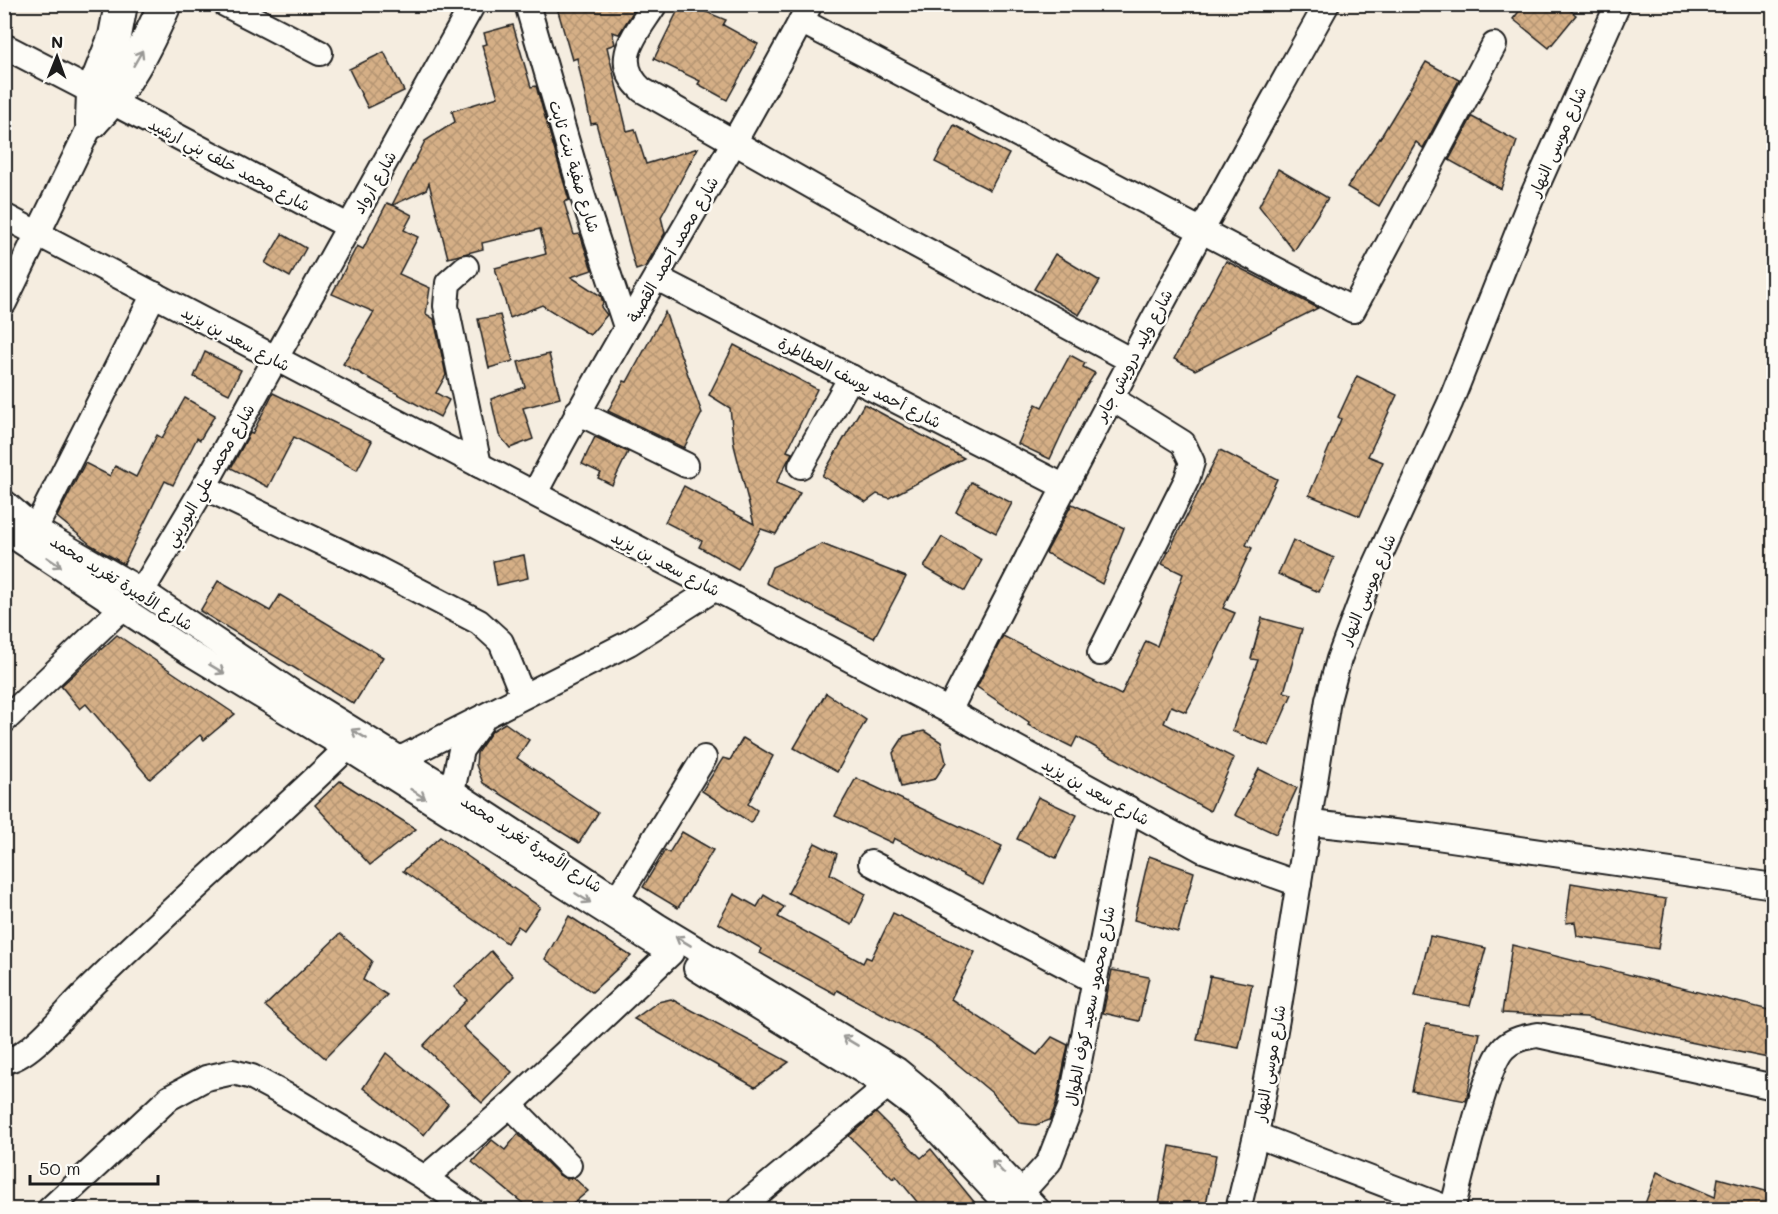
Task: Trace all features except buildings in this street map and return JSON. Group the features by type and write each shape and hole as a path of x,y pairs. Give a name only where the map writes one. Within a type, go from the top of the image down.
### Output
{"main road":[{"path":"99,105 121,4"},
{"path":"99,105 153,31 165,4"}],"street":[{"path":"225,4 320,53"},
{"name":"شارع صفية بنت ثابت","path":"527,4 582,194 626,327"},
{"path":"655,4 628,47 627,70 633,82 642,90 909,241 1130,360"},
{"name":"شارع وليد درويش جابر","path":"949,711 1063,486 1130,360 1326,5"},
{"name":"شارع موسى النهار","path":"1238,1209 1256,1135 1311,823 1328,700 1350,626 1370,577 1450,403 1531,199 1617,5"},
{"name":"شارع أرواد","path":"275,359 462,11"},
{"path":"805,13 1200,230 1353,310 1494,45"},
{"name":"شارع محمد أحمد القصبة","path":"535,493 578,412 735,141 805,13"},
{"name":"شارع محمد خلف بني ارشيد","path":"4,46 99,105 348,226"},
{"path":"4,303 99,105"},
{"name":"شارع سعد بن يزيد","path":"4,216 949,711 1203,850 1299,885"},
{"path":"466,267 448,283 446,306 479,465"},
{"name":"شارع أحمد يوسف العطاطرة","path":"657,278 1063,486"},
{"path":"35,529 154,294"},
{"name":"شارع محمد علي البوريني","path":"142,591 204,487 275,359"},
{"path":"801,466 851,377"},
{"path":"1100,652 1187,478 1192,462 1183,442 1110,398"},
{"path":"578,412 686,465"},
{"path":"204,487 373,567 465,614 491,630 501,642 523,696"},
{"name":"شارع الأميرة تغريد محمد","path":"4,502 35,529 142,591 293,693 452,791 618,899 897,1070 936,1102 1024,1204"},
{"name":"شارع الأميرة تغريد محمد","path":"4,530 122,608 887,1086 1024,1204"},
{"path":"400,759 629,643 714,589"},
{"path":"4,721 122,608"},
{"path":"452,791 461,750 489,713"},
{"path":"4,1061 18,1057 30,1048 87,990 347,748"},
{"path":"618,899 704,758"},
{"name":"شارع محمود سعيد كوف الطوال","path":"1024,1204 1049,1162 1070,1108 1128,808"},
{"path":"1311,823 1430,836 1773,886"},
{"path":"871,863 1093,980"},
{"path":"425,1178 510,1105 671,952"},
{"path":"1256,1135 1452,1209 1490,1070 1503,1048 1513,1041 1538,1035 1773,1087"},
{"path":"50,1209 169,1098 206,1078 233,1072 262,1082 425,1178 471,1209"},
{"path":"739,1209 887,1086"},
{"path":"510,1105 569,1165"}]}
